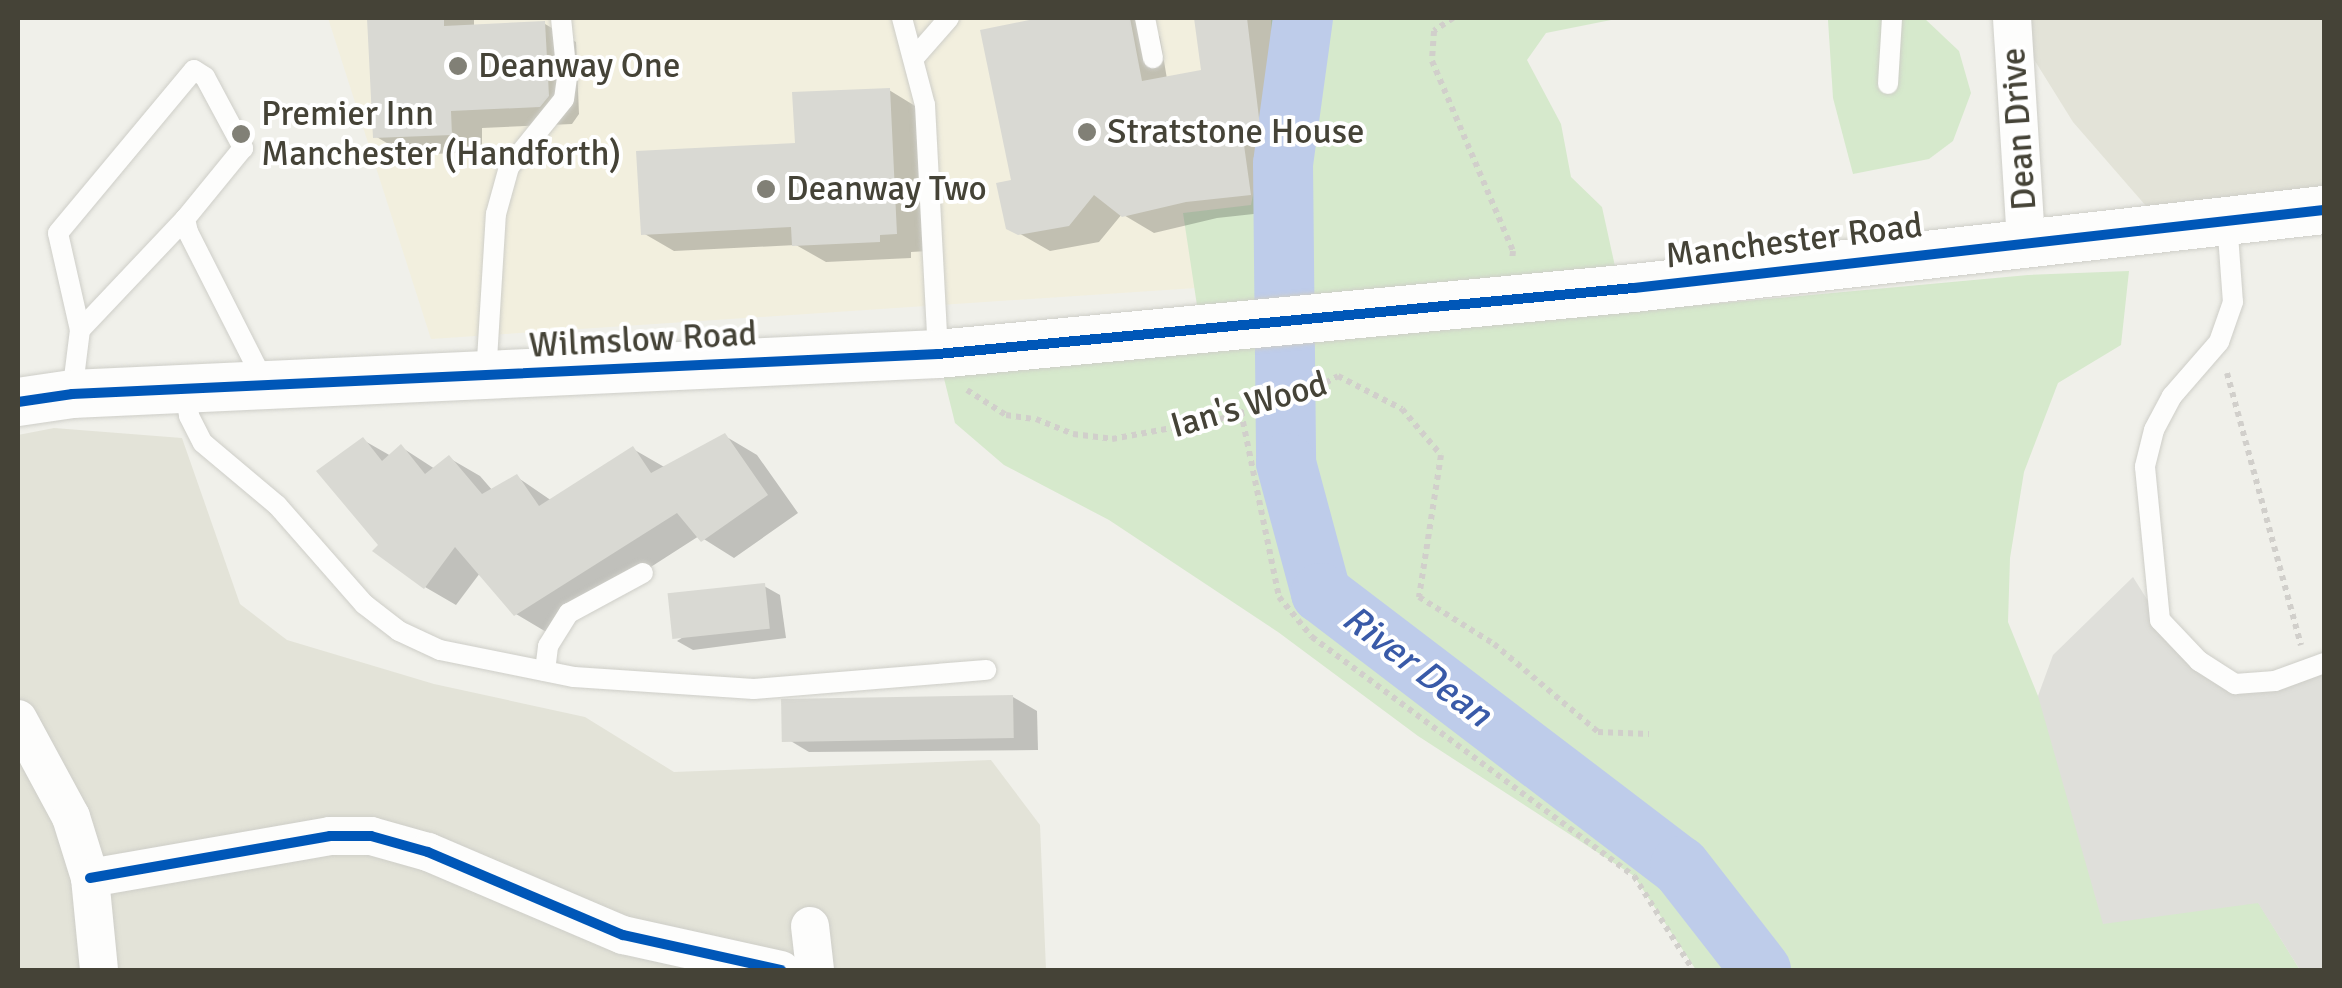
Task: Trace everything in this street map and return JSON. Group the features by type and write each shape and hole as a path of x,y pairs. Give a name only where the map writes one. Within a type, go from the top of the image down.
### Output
{"street":[{"name":"Dean Drive","path":"2008,20 2026,240"},
{"name":"Manchester Road","path":"1270,323 1634,288 2026,240 2324,210"},
{"name":"Wilmslow Road","path":"18,402 72,394 938,354 1270,323"},
{"path":"18,719 71,817 90,878 100,970"},
{"path":"90,878 330,836 371,836 428,852 623,935 781,970"},
{"path":"810,926 814,970"}],"lane":[{"path":"486,376 496,214 510,167 564,99 567,77 561,18"},
{"path":"902,18 925,105 938,354"},
{"path":"914,58 949,18"},
{"path":"1144,18 1153,58"},
{"path":"1888,84 1892,18"},
{"path":"72,394 80,330 58,232 172,91 194,70 205,77 242,148 185,219 80,330"},
{"path":"185,219 266,386"},
{"path":"2227,220 2233,302 2219,342 2172,396 2154,430 2145,467 2160,620 2198,662 2236,684 2275,681 2316,666"},
{"path":"185,390 189,416 204,444 277,506 364,604 399,631 440,650 544,671 754,688 986,670"},
{"path":"544,671 548,646 570,613 643,573"}],"path":[{"path":"1453,18 1434,31 1432,60 1513,251"},
{"path":"2219,342 2316,666"},
{"path":"1243,412 1279,597 1312,637 1634,876 1693,970"}],"shaded area":[{"path":"328,18 1271,18 1273,93 1251,206 1183,213 1196,288 431,339"},
{"path":"2002,18 2324,18 2324,188 2184,209 2146,206 2073,122 2012,24"},
{"path":"54,428 182,438 240,604 287,640 434,684 585,717 674,772 991,760 1040,825 1046,970 18,970 18,435"},
{"path":"2133,577 2160,620 2235,684 2324,663 2324,970 2300,970 2258,903 2103,924 2038,696 2053,655"}],"green space":[{"path":"1271,18 1621,18 1546,33 1527,60 1561,124 1571,177 1602,207 1625,312 2028,275 2129,271 2121,345 2058,383 2024,472 2010,558 2008,622 2038,696 2258,902 2300,970 1696,970 1634,876 1418,736 1278,632 1109,520 1004,465 955,423 938,354 1201,332 1183,213 1251,205 1273,93"},
{"path":"1924,18 1959,51 1971,93 1953,141 1929,159 1853,174 1833,98 1828,20"}],"building":[{"name":"Deanway One","path":"367,18 444,18 444,26 545,21 549,96 540,107 451,111 452,135 373,138"},
{"name":"Stratstone House","path":"1039,18 1130,18 1142,81 1201,70 1194,18 1247,18 1262,143 1244,145 1251,195 1186,202 1122,217 1094,195 1069,226 1018,235 1006,229 996,183 1011,180 980,30"},
{"name":"Deanway Two","path":"890,88 897,234 880,235 880,242 792,246 791,227 641,235 636,151 795,143 792,92"},
{"path":"725,433 768,495 701,542 677,513 514,616 455,547 424,589 372,551 378,545 316,471 363,437 382,461 401,444 425,474 449,455 482,494 517,474 539,506 633,446 651,473"},
{"path":"765,583 770,629 672,639 668,593"},
{"path":"1013,695 1014,738 782,742 781,699"}],"waterway":[{"name":"River Dean","path":"1303,18 1283,164 1286,463 1321,593 1680,866 1761,970"}],"cycle path":[{"path":"18,402 72,394 938,354 1634,288 2324,210"},
{"path":"90,878 330,836 371,836 428,852 623,935 781,970"}],"place":[{"name":"Deanway One","path":"458,66"},
{"name":"Stratstone House","path":"1087,132"},
{"name":"Premier Inn Manchester (Handforth)","path":"241,134"},
{"name":"Deanway Two","path":"766,189"}]}
